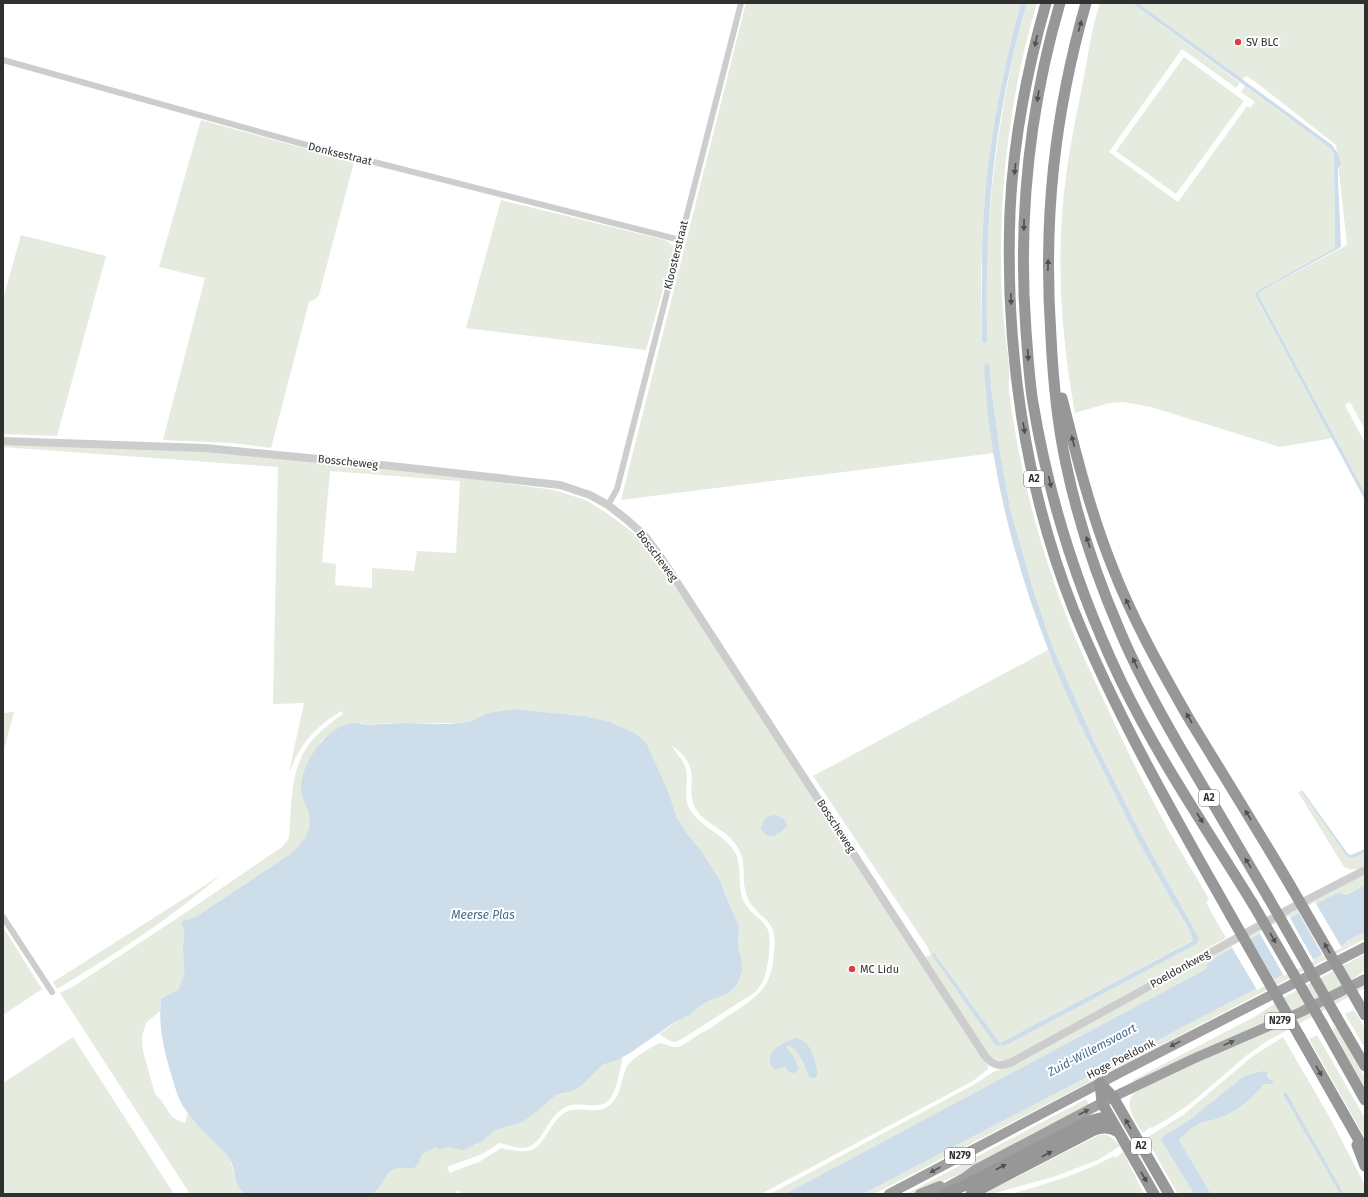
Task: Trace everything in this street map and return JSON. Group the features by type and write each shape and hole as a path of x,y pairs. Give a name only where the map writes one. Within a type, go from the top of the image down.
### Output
{"highway":[{"name":"A2","path":"1046,3 1026,82 1017,144 1010,210 1012,330 1026,444 1040,503 1055,556 1073,609 1113,700 1166,803 1365,1151"},
{"name":"A2","path":"1060,3 1039,91 1031,146 1025,208 1024,279 1033,400 1040,439 1065,541 1087,603 1122,684 1179,785 1253,904 1365,1100"},
{"name":"A2","path":"1086,3 1077,34 1065,88 1054,152 1051,186 1048,282 1052,360 1060,434 1066,466 1096,569 1120,632 1139,673 1167,725 1365,1066"},
{"name":"A2","path":"1052,360 1086,490 1112,566 1128,603 1165,677 1290,885 1362,1011"},
{"name":"Hoge Poeldonk","path":"889,1194 1100,1083 1365,947"},
{"name":"N279","path":"920,1194 975,1170 1113,1097 1193,1059 1301,1012 1365,979"},
{"name":"A2","path":"1100,1083 1113,1097 1169,1194"},
{"name":"A2","path":"1100,1083 1102,1103 1154,1194"},
{"name":"N279","path":"945,1194 966,1185 1089,1121 1100,1118 1112,1120"},
{"name":"A2","path":"1349,1124 1365,1166"},
{"path":"971,1194 1092,1131 1104,1127 1118,1132"},
{"name":"N279","path":"935,1194 964,1178 975,1170"}],"street":[{"name":"Kloosterstraat","path":"608,505 617,489 741,3"},
{"name":"Donksestraat","path":"3,60 303,144 680,240"},
{"name":"Bosscheweg","path":"3,441 204,448 398,467 560,485 590,495 608,505 644,535 660,556 985,1056 994,1064"},
{"name":"Poeldonkweg","path":"994,1064 1000,1065 1012,1062 1293,907 1365,870"},
{"path":"3,917 52,992"}],"shaded area":[{"path":"746,3 1021,3 1004,75 992,140 984,208 981,272 982,341 990,208 996,156 1008,79 1027,3 1037,3 1020,68 1014,101 1005,168 1001,236 1002,293 1009,364 1009,392 1022,466 1033,514 1047,562 1087,664 1137,770 1167,828 1209,899 1206,902 1226,938 1008,1060 1002,1061 988,1054 924,957 931,955 927,946 813,776 1048,650 1089,743 1135,835 1193,940 1000,1043 934,953 1001,1046 1005,1046 1193,946 1199,938 1140,832 1094,741 1053,648 1033,589 1010,508 1000,452 991,387 990,366 985,388 994,453 621,500"},
{"path":"1100,3 1132,3 1240,83 1236,88 1182,49 1109,152 1178,202 1247,106 1250,108 1255,102 1241,92 1245,86 1322,142 1331,149 1334,154 1335,248 1256,293 1256,298 1333,438 1280,447 1151,407 1123,402 1109,403 1075,413 1070,386 1062,303 1062,220 1064,193 1072,139 1092,33"},
{"path":"1138,3 1365,3 1365,430 1350,402 1345,405 1365,443 1365,493 1259,294 1261,291 1347,245 1336,145 1253,80 1246,76 1242,80"},
{"path":"1184,57 1244,101 1176,194 1116,151"},
{"path":"201,120 354,162 319,295 314,300 309,302 271,448 232,443 163,440 205,278 159,267"},
{"path":"501,200 665,240 671,244 674,250 646,350 466,328"},
{"path":"21,235 106,256 57,436 3,434 3,299"},
{"path":"3,444 199,450 474,479 554,490 586,500 632,532 651,554 702,625 988,1066 988,1069 973,1081 761,1194 462,1194 457,1190 456,1194 373,1194 379,1188 389,1172 397,1168 411,1168 418,1164 420,1157 426,1150 436,1147 438,1149 448,1147 460,1150 476,1145 495,1130 515,1124 534,1114 556,1095 566,1093 602,1065 623,1057 614,1091 609,1100 605,1103 600,1105 578,1104 568,1106 561,1110 536,1142 530,1146 520,1148 499,1143 480,1155 447,1167 450,1173 479,1162 501,1148 529,1151 538,1146 557,1119 566,1112 579,1109 595,1110 606,1108 617,1096 626,1068 636,1057 660,1043 677,1047 686,1043 711,1028 757,995 763,989 771,973 775,941 771,926 753,907 748,899 744,884 742,856 739,849 730,837 705,820 697,811 693,803 692,778 688,763 682,754 672,746 682,760 686,769 686,796 688,806 701,822 725,840 735,852 739,868 742,897 748,908 768,930 770,941 765,976 754,993 685,1037 676,1042 670,1041 659,1034 703,1004 711,1001 741,957 738,947 739,926 724,890 700,849 688,835 677,818 668,791 647,744 616,724 585,716 513,709 487,713 472,721 460,723 388,723 368,725 361,723 337,729 321,741 301,795 308,810 310,823 307,835 300,845 290,854 197,916 181,923 184,933 184,976 179,989 161,999 160,1011 146,1023 142,1037 143,1051 155,1094 161,1100 172,1117 185,1123 188,1113 230,1159 237,1184 241,1191 245,1194 190,1194 60,993 74,986 182,915 282,847 289,837 293,785 304,751 324,728 343,714 341,711 310,736 300,750 289,772 304,703 273,704 278,467 3,447","holes":["330,471 460,481 456,553 417,551 414,571 372,568 372,588 335,585 336,564 322,562"]},
{"path":"14,712 3,754 3,713"},
{"path":"1301,791 1346,855 1356,857 1365,852 1365,866 1354,870 1344,867 1298,792"},
{"path":"1365,873 1365,885 1345,895 1340,893 1335,894 1219,955 1208,963 1206,969 785,1194 770,1194 975,1084 993,1072 1008,1067 1228,945"},
{"path":"221,875 202,891 142,935 57,989 53,982"},
{"path":"3,927 42,989 3,1015"},
{"path":"1365,932 1365,939 874,1194 863,1194"},
{"path":"1365,954 1365,970 1339,987 1300,1007 1134,1083 1133,1080 1256,1016 1288,995"},
{"path":"1365,984 1365,988 1267,1041 1246,1056 1191,1103 1166,1120 1152,1128 1150,1127 1143,1133 1136,1123 1131,1112 1130,1101 1132,1095 1137,1091"},
{"path":"1354,1010 1365,1028 1365,1048 1345,1014"},
{"path":"1332,1024 1339,1032 1365,1078 1365,1088 1335,1034"},
{"path":"1317,1035 1365,1118 1365,1138 1309,1039"},
{"path":"73,1037 174,1194 3,1194 3,1083"},
{"path":"1283,1037 1329,1116 1365,1185 1365,1194 1344,1194 1285,1093 1284,1094 1340,1194 1211,1194 1179,1140 1195,1126 1203,1122 1222,1117 1234,1111 1251,1099 1264,1084 1270,1084 1271,1079 1267,1077 1268,1072 1262,1071 1244,1076 1188,1121 1161,1138 1194,1194 1178,1194 1146,1138 1183,1115 1253,1056"},
{"path":"1086,1099 1089,1105 960,1174 914,1194 906,1194"},
{"path":"1099,1135 1106,1135 1116,1141 1120,1146 1098,1160 1056,1176 992,1194 977,1194 1007,1182"},
{"path":"1123,1152 1144,1194 1011,1194 1076,1173 1114,1156 1116,1158"}],"water":[{"path":"1021,3 1027,3 1003,103 993,171 988,239 987,340 986,343 984,343 982,341 982,257 986,183 998,105 1008,54"},
{"path":"1132,3 1138,3 1332,145 1338,154 1341,164 1338,168 1338,179 1341,247 1261,291 1259,294 1365,493 1365,500 1256,297 1256,293 1259,290 1335,248 1334,154 1331,149 1322,142"},
{"path":"988,363 990,366 991,387 1000,452 1010,508 1033,589 1053,648 1094,741 1140,832 1199,938 1198,942 1193,946 1005,1046 994,1043 932,955 934,953 1000,1043 1192,941 1193,939 1137,838 1095,755 1057,671 1035,615 1014,546 997,475 991,439 984,367 985,364"},
{"name":"Meerse Plas","path":"513,709 585,716 610,722 639,736 647,744 668,791 677,818 688,835 700,849 719,879 739,926 738,947 741,957 742,971 737,985 728,993 703,1004 689,1015 672,1024 630,1053 617,1060 602,1065 581,1086 572,1091 556,1095 522,1122 495,1130 481,1142 464,1150 448,1147 439,1150 436,1147 422,1154 418,1164 414,1168 397,1168 389,1172 379,1188 373,1194 245,1194 236,1182 233,1167 228,1156 201,1129 182,1105 175,1087 164,1048 160,1019 161,999 179,989 184,976 184,933 181,923 182,921 197,916 290,854 300,845 309,829 310,823 308,810 301,793 302,780 305,770 316,749 323,740 341,726 351,723 369,725 400,723 460,723 472,721 487,713"},
{"path":"1302,790 1348,854 1351,855 1365,849 1365,852 1356,857 1350,858 1346,855 1301,791"},
{"path":"774,815 781,817 787,824 787,827 777,835 771,836 764,833 761,826 764,819"},
{"name":"Zuid-Willemsvaart","path":"1365,885 1365,932 1347,941 1342,946 1317,957 863,1194 785,1194 1206,969 1208,963 1219,955 1335,894 1340,893 1346,895"},
{"path":"796,1038 804,1042 812,1052 817,1070 816,1078 809,1077 804,1063 799,1055 789,1045 786,1047 794,1057 799,1069 795,1073 789,1072 785,1067 774,1070 771,1064 770,1058 775,1049"},
{"path":"1262,1071 1268,1072 1267,1077 1274,1082 1272,1084 1264,1084 1251,1099 1240,1107 1222,1117 1195,1126 1179,1140 1211,1194 1194,1194 1161,1138 1188,1121 1244,1076"},
{"path":"1286,1092 1344,1194 1340,1194 1283,1094"}],"pier":[{"path":"1315,902 1342,948 1323,956 1298,911"},
{"path":"1289,916 1314,961 1284,976 1259,932"},
{"path":"1249,937 1275,981 1257,990 1231,946"}],"place":[{"name":"SV BLC","path":"1238,42"},
{"name":"MC Lidu","path":"852,969"}]}
